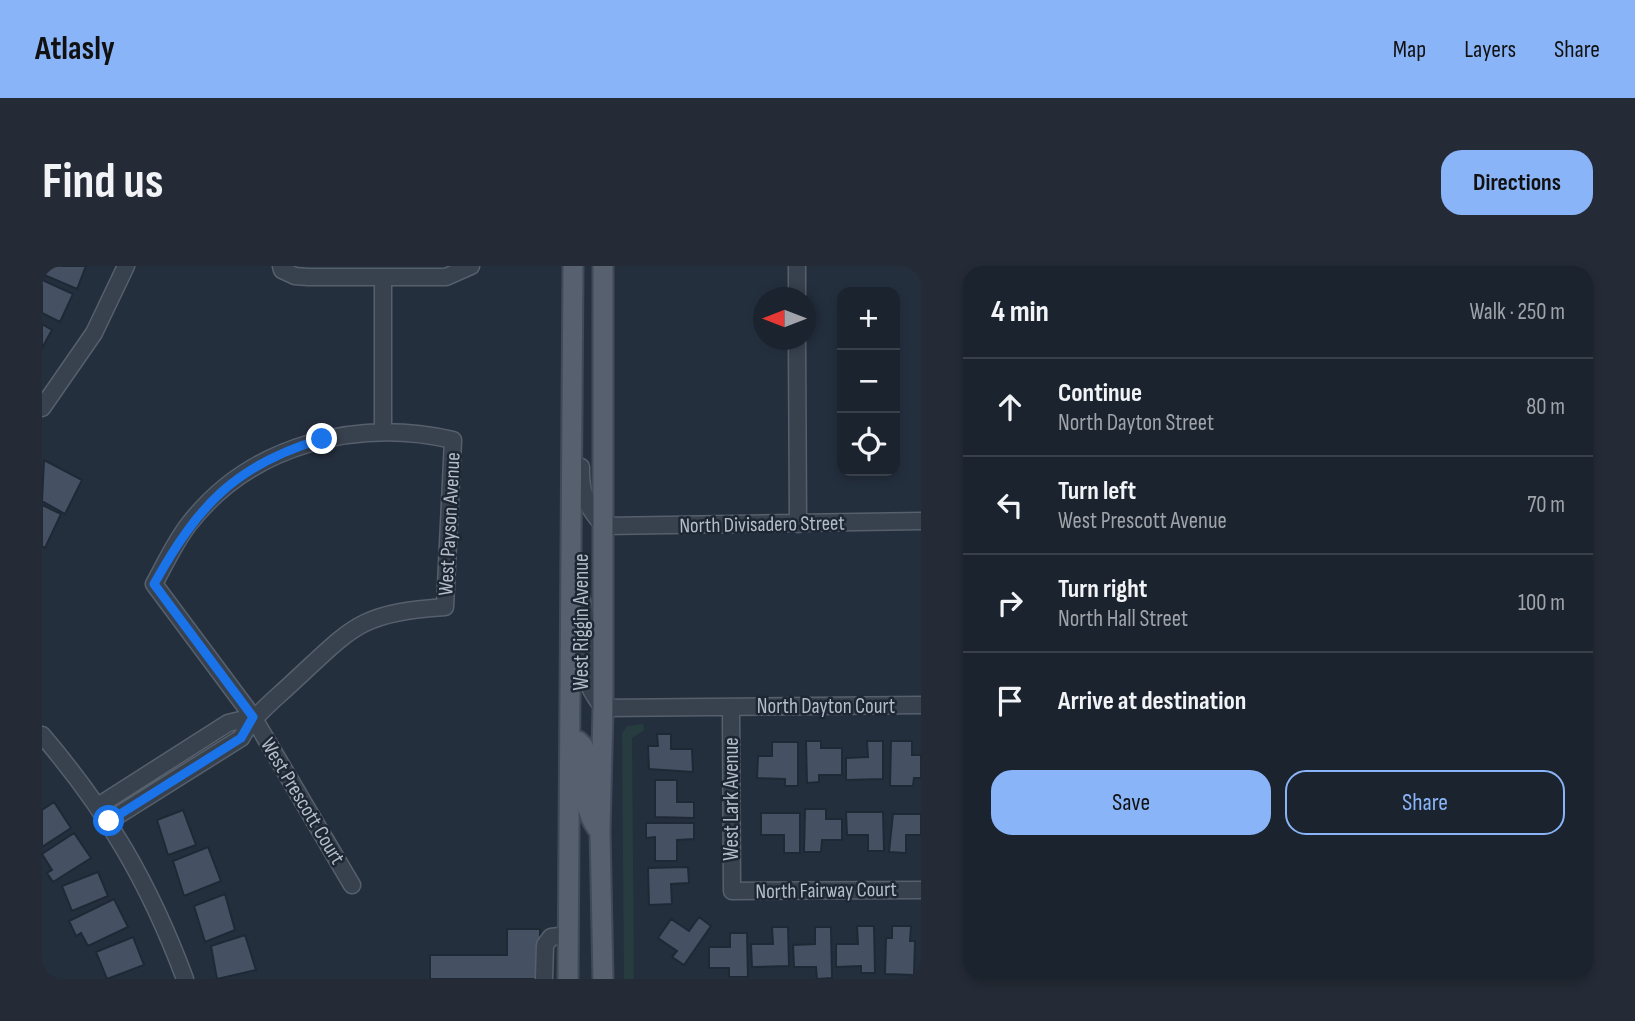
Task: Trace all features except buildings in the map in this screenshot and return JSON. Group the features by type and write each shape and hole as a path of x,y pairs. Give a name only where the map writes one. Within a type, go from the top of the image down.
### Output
{"main road":[{"name":"West Riggin Avenue","path":"568,979 573,266"},
{"name":"West Riggin Avenue","path":"603,266 604,526 600,831 603,979"},
{"path":"570,740 578,741 583,746 590,818 600,831"}],"street":[{"path":"42,408 94,333 126,266"},
{"path":"281,266 282,270 295,276 383,277 446,277 471,266"},
{"path":"797,266 797,287"},
{"path":"383,277 383,432"},
{"path":"797,350 798,524"},
{"path":"572,398 581,422 580,485 586,501 604,526"},
{"name":"West Payson Avenue","path":"253,717 332,643 358,625 398,612 445,607 453,440 383,432"},
{"name":"West Prescott Court","path":"352,885 253,717 154,584 188,525 236,479 276,456 309,443 343,435 383,432"},
{"name":"North Divisadero Street","path":"604,526 921,521"},
{"path":"571,576 580,588 587,621 588,681 603,708"},
{"name":"North Dayton Court","path":"603,708 921,705"},
{"name":"West Lark Avenue","path":"731,707 732,891"},
{"path":"98,806 228,723 253,717"},
{"path":"109,821 241,738 253,717"},
{"path":"42,736 109,821 151,894 185,979"},
{"name":"North Fairway Court","path":"732,891 921,890"},
{"path":"544,979 545,946 551,937 568,935"}],"green space":[{"path":"643,724 644,730 632,738 634,979 624,979 622,734 627,726"}],"route":[{"path":"109,821 241,738 253,717 154,584 188,525 220,492 266,461 322,439"}]}
